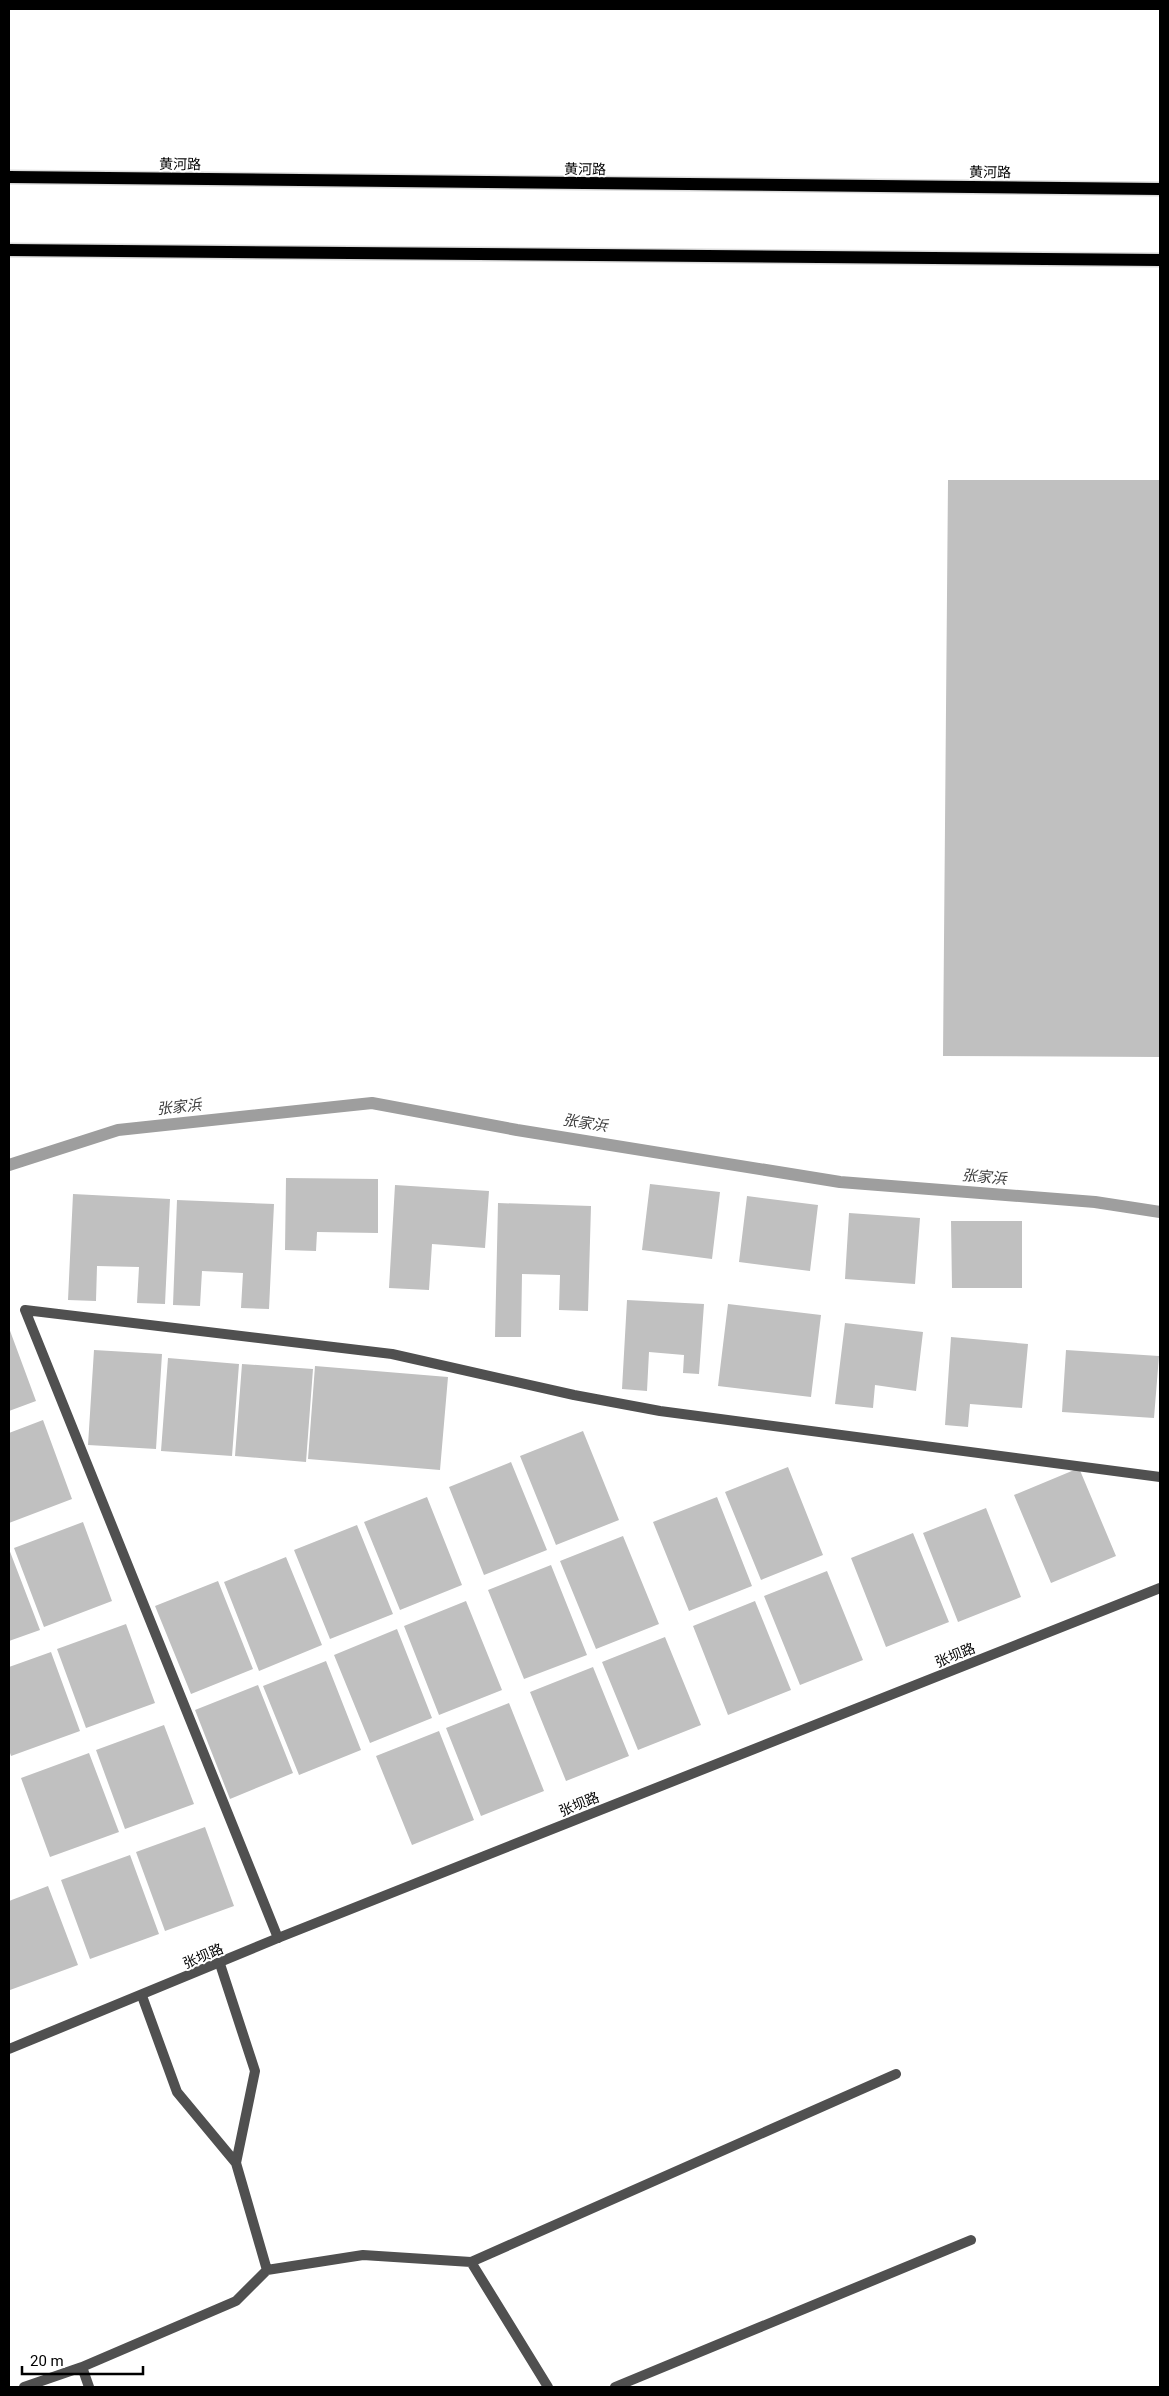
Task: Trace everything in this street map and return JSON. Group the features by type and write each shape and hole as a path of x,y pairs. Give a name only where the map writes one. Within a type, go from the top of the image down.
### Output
{"main road":[{"name":"黄河路","path":"9,177 1160,189"},
{"path":"9,250 1160,260"}],"street":[{"path":"278,1938 25,1310 392,1354 574,1395 660,1411 1160,1477"},
{"name":"张坝路","path":"9,2049 220,1964 278,1938 1160,1588"},
{"path":"220,1964 255,2071 236,2163"},
{"path":"142,1996 177,2092 236,2163 267,2270"},
{"path":"24,2387 82,2367 236,2301 267,2270 363,2255 471,2262 896,2074"},
{"path":"615,2387 971,2240"},
{"path":"471,2262 548,2387"},
{"path":"82,2367 89,2387"}],"building":[{"path":"948,480 1160,480 1160,1057 943,1056"},
{"path":"286,1178 378,1179 378,1233 317,1232 316,1251 285,1250"},
{"path":"650,1184 720,1192 712,1259 642,1250"},
{"path":"395,1185 489,1191 485,1248 432,1244 429,1290 389,1288"},
{"path":"73,1194 170,1199 165,1304 137,1303 139,1267 97,1266 96,1301 68,1300"},
{"path":"747,1196 818,1205 810,1271 739,1262"},
{"path":"177,1200 274,1204 269,1309 241,1308 243,1273 202,1271 200,1306 173,1305"},
{"path":"498,1203 591,1206 588,1311 559,1310 560,1275 522,1274 521,1337 495,1337"},
{"path":"849,1213 920,1218 915,1284 845,1279"},
{"path":"951,1221 1022,1221 1022,1288 952,1288"},
{"path":"627,1300 704,1304 699,1374 683,1373 684,1355 649,1352 647,1391 622,1389"},
{"path":"728,1304 821,1315 811,1397 718,1386"},
{"path":"845,1323 923,1332 916,1391 875,1385 873,1408 835,1404"},
{"path":"9,1328 36,1401 9,1411"},
{"path":"951,1337 1028,1344 1022,1408 970,1404 968,1427 945,1425"},
{"path":"94,1350 162,1354 156,1449 88,1445"},
{"path":"1066,1350 1159,1356 1154,1418 1062,1412"},
{"path":"168,1358 239,1364 232,1456 161,1451"},
{"path":"242,1364 313,1369 306,1462 235,1456"},
{"path":"315,1366 448,1377 440,1470 308,1459"},
{"path":"43,1420 72,1499 9,1523 9,1433"},
{"path":"583,1431 619,1520 556,1545 520,1456"},
{"path":"511,1462 547,1550 484,1575 449,1487"},
{"path":"788,1467 823,1555 761,1580 725,1492"},
{"path":"1079,1468 1116,1556 1051,1583 1014,1495"},
{"path":"427,1497 462,1585 400,1610 364,1522"},
{"path":"717,1497 752,1586 689,1611 653,1522"},
{"path":"986,1508 1021,1597 958,1622 923,1533"},
{"path":"83,1522 112,1601 44,1627 14,1548"},
{"path":"357,1525 393,1614 330,1639 294,1550"},
{"path":"913,1533 949,1622 886,1647 851,1558"},
{"path":"623,1536 659,1624 596,1649 560,1561"},
{"path":"9,1549 40,1630 9,1641"},
{"path":"286,1557 322,1645 259,1671 224,1582"},
{"path":"551,1565 587,1655 524,1679 488,1590"},
{"path":"827,1571 863,1660 800,1685 764,1596"},
{"path":"218,1581 253,1669 191,1694 155,1606"},
{"path":"466,1601 502,1690 439,1715 404,1626"},
{"path":"755,1601 791,1690 728,1715 693,1626"},
{"path":"126,1624 155,1703 86,1728 57,1649"},
{"path":"397,1629 432,1718 370,1743 334,1655"},
{"path":"665,1637 701,1725 638,1750 602,1662"},
{"path":"51,1652 80,1731 11,1756 9,1750 9,1667"},
{"path":"326,1661 361,1750 299,1775 263,1686"},
{"path":"593,1667 629,1756 566,1781 530,1692"},
{"path":"258,1685 293,1773 230,1799 195,1710"},
{"path":"509,1703 544,1791 481,1816 446,1728"},
{"path":"164,1725 194,1804 125,1829 96,1750"},
{"path":"439,1731 474,1820 412,1845 376,1756"},
{"path":"89,1753 119,1832 50,1857 21,1778"},
{"path":"205,1827 234,1906 165,1931 136,1852"},
{"path":"130,1855 159,1934 90,1959 61,1880"},
{"path":"48,1886 78,1965 10,1990 9,1901"}],"waterway":[{"name":"张家浜","path":"9,1165 118,1130 372,1103 517,1130 840,1182 1095,1202 1160,1212"}]}
